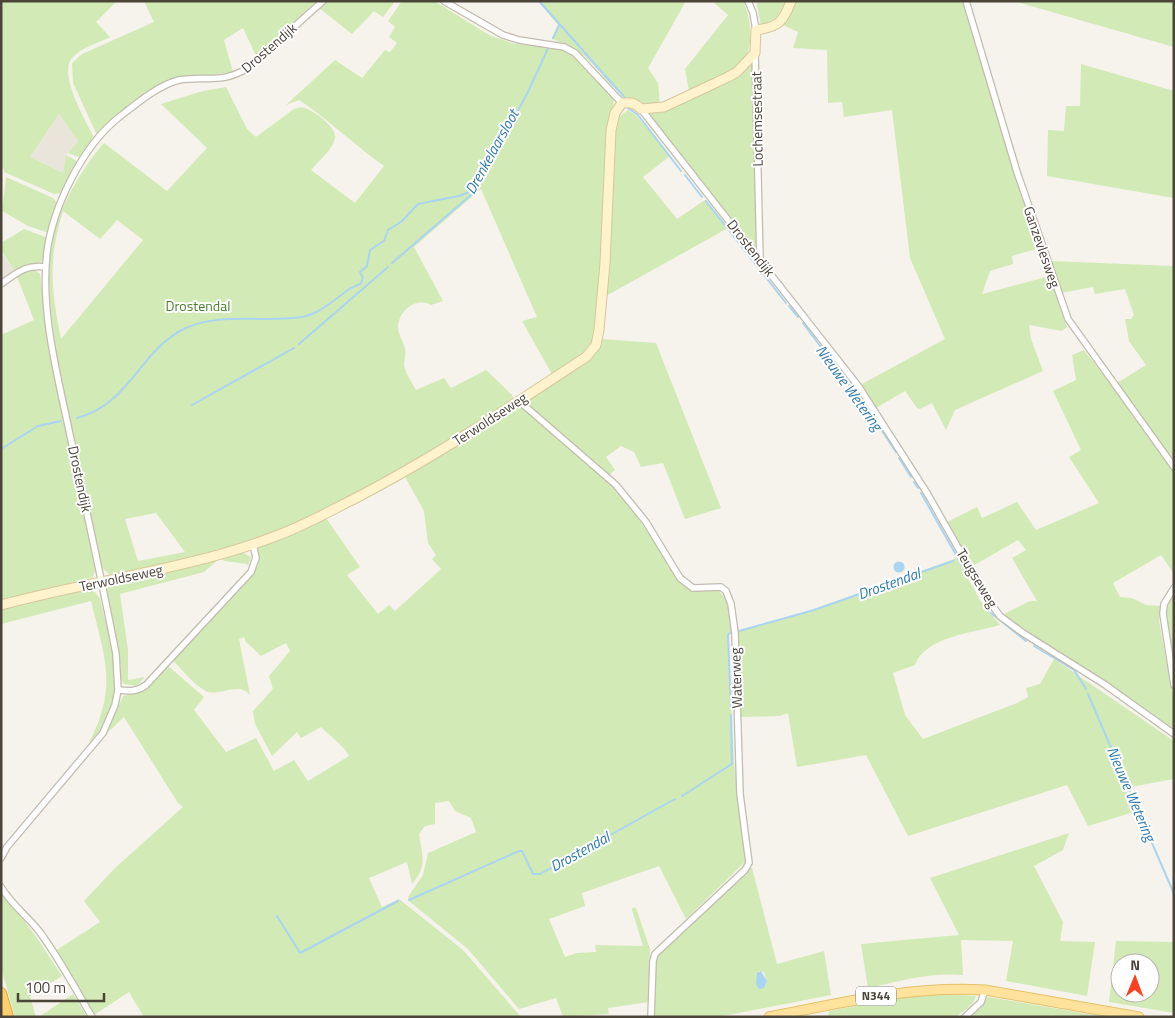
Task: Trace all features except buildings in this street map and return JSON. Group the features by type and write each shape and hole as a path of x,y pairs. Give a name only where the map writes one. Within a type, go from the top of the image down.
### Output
{"highway":[{"path":"1,993 8,1017"}],"main road":[{"name":"N344","path":"769,1017 903,991 960,988 985,990 1139,1017"}],"street":[{"name":"Drostendijk","path":"1,858 8,846 103,733 115,706 118,690 116,654 58,380 48,316 46,267 52,231 64,193 80,165 101,135 117,119 167,84 180,80 212,80 237,75 248,68 323,1"},
{"path":"444,1 503,35 519,40 564,47 575,53 625,103 636,104 642,109 664,107 728,77 737,72 755,53"},
{"path":"748,1 753,13 756,30 769,28 779,23 786,15 791,1"},
{"name":"Ganzevlesweg","path":"966,1 1017,172 1068,319 1174,467"},
{"name":"Lochemsestraat","path":"756,30 760,259"},
{"name":"Terwoldseweg","path":"1,605 209,558 306,524 408,470 586,357 596,345 605,263 611,130 615,114 625,103"},
{"name":"Drostendijk","path":"642,109 859,387"},
{"path":"1,284 23,268 31,266 46,267"},
{"name":"Teugseweg","path":"859,387 927,493 986,597 1000,616 1023,633 1104,684 1174,734"},
{"name":"Waterweg","path":"519,401 616,485 646,522 680,578 693,588 721,587 726,591 731,604 735,633 740,794 749,863 746,870 655,954 652,961 652,1017"},
{"path":"118,690 132,692 146,685 252,572 256,558 253,544"},
{"path":"1174,588 1164,604 1163,614 1174,685"},
{"path":"1,888 38,931 60,962 92,1017"},
{"path":"965,1017 981,1002 985,990"}],"shaded area":[{"path":"59,114 78,141 66,155 63,173 30,157"},
{"path":"1,252 15,272 1,282"}],"green space":[{"path":"1,1 117,1 96,22 110,37 80,51 72,58 69,65 68,75 75,98 95,139 81,158 68,153 78,141 59,114 30,157 63,173 66,155 77,161 63,193 54,194 4,172 4,169 1,168"},
{"path":"144,1 317,1 256,56 243,28 224,40 233,72 172,80 99,134 96,133 73,83 72,63 82,54 154,22"},
{"path":"328,1 395,1 383,17 374,11 352,34 319,8"},
{"path":"402,1 434,1 491,36 515,44 556,48 565,51 576,59 614,99 596,338 589,350 553,376 522,321 537,317 481,189 414,247 443,301 431,305 425,303 414,304 409,307 401,315 398,330 405,352 404,367 416,390 444,378 451,388 486,370 512,395 514,401 441,448 326,511 246,544 192,560 111,576 101,567 86,496 80,497 96,568 93,577 1,602 1,335 34,320 16,274 33,269 40,274 50,355 56,353 49,286 51,245 64,205 87,165 104,143 167,191 207,148 161,104 203,91 226,87 247,129 256,137 297,108 305,108 314,112 329,124 335,134 335,138 328,151 311,170 355,203 384,166 299,100 286,105 335,60 362,78 385,50 390,52 397,43 389,37 395,27 388,21","holes":["63,211 100,239 117,220 143,240 61,339 53,290 53,260","156,513 185,552 138,561 125,519"]},
{"path":"538,1 686,1 648,68 658,83 660,105 646,105 625,97 580,52 552,39 559,26"},
{"path":"712,1 743,1 750,25 748,52 739,65 733,69 689,91 685,69 728,15"},
{"path":"756,1 786,1 777,18 761,25"},
{"path":"794,1 962,1 1017,183 1040,248 1012,256 1013,264 990,271 982,294 1050,276 1067,327 1062,331 1029,325 1031,339 1043,371 955,410 946,430 932,403 920,409 917,408 905,391 876,408 862,384 945,339 910,258 892,110 844,117 842,102 828,103 827,50 793,48 798,32 781,24"},
{"path":"1013,1 1174,1 1174,47"},
{"path":"750,62 753,63 757,254 650,116 652,112"},
{"path":"1081,64 1174,91 1174,198 1047,176 1048,130 1064,131 1066,106 1080,106"},
{"path":"628,110 637,116 670,156 643,177 677,219 705,200 728,228 606,296 614,135 618,118"},
{"path":"6,177 53,198 58,204 49,233 28,226 2,211"},
{"path":"24,229 48,238 45,257 40,263 27,264 15,272 1,250 1,243"},
{"path":"1051,261 1174,266 1174,461 1117,383 1146,365 1129,341 1125,319 1131,319 1134,315 1125,289 1095,294 1093,287 1061,293"},
{"path":"601,339 656,343 721,508 685,519 663,463 641,467 634,452 621,446 606,457 615,470 609,475 523,401 587,359"},
{"path":"1084,350 1137,418 1174,471 1174,574 1161,555 1113,583 1120,597 1132,598 1146,605 1160,606 1159,621 1174,701 1174,729 1004,616 1004,614 1030,601 1037,601 1012,558 1026,550 1018,540 971,567 947,522 977,507 982,518 1017,502 1036,530 1099,503 1069,457 1081,450 1053,391 1076,380 1072,355"},
{"path":"518,405 612,485 634,512 685,586 694,591 719,591 728,601 731,630 728,634 734,762 746,861 686,919 659,866 582,893 585,906 549,919 565,957 577,953 596,952 595,945 643,946 632,910 633,907 636,908 650,949 649,1002 608,1008 609,1014 563,1017 556,998 519,1009 468,949 410,902 408,897 423,875 428,853 476,832 471,818 455,811 449,801 435,803 435,824 425,826 419,834 423,860 420,872 412,884 407,862 369,878 382,907 399,899 463,950 521,1017 144,1017 129,992 94,1015 55,951 100,922 84,901 115,868 183,807 178,803 124,717 107,733 123,696 141,692 167,665 204,697 194,710 226,752 256,738 274,771 294,760 308,781 349,756 321,727 301,738 297,732 272,756 255,724 253,711 273,689 269,676 290,651 286,643 261,656 246,642 244,637 239,639 250,695 239,689 215,692 204,690 191,680 172,660 258,566 258,548 326,518 360,567 347,575 378,614 389,605 395,611 441,569 432,559 436,555 428,543 424,511 404,475"},
{"path":"242,552 251,557 248,566 247,564 224,561 220,558 204,572 120,594 128,650 128,680 145,677 137,686 124,684 121,680 121,666 105,596 108,587 116,583"},
{"path":"957,558 980,600 1000,625 951,637 929,648 921,655 915,665 893,673 905,715 923,739 1028,697 1026,688 1040,684 1054,659 1174,741 1174,779 1125,788 1134,812 1088,826 1067,785 908,836 866,755 797,767 788,713 780,716 741,717 736,631 803,613"},
{"path":"86,589 95,592 100,599 113,656 115,675 110,711 102,727 89,743 104,705 106,688 104,656 91,601 1,624 1,610"},
{"path":"1174,593 1174,671 1166,631 1166,620 1169,601"},
{"path":"1069,833 1063,850 1034,866 1063,922 1060,941 1095,942 1087,996 1006,981 1013,941 961,940 963,975 927,976 868,988 861,944 959,935 930,878"},
{"path":"752,868 777,964 824,951 831,995 718,1017 653,1017 655,962 659,952 745,870","holes":["759,971 764,972 767,982 764,988 756,984"]},
{"path":"1,892 35,935 62,976 30,996 36,1017 15,1017 1,968"},
{"path":"1116,941 1174,942 1174,1013 1115,1003 1160,1003 1160,953 1115,953"},
{"path":"73,994 87,1017 39,1017"},
{"path":"944,994 976,996 975,1000 965,1010 955,1017 828,1017 829,1011 909,996"},
{"path":"988,997 1106,1017 967,1017 982,1005"}],"water":[{"path":"899,561 905,567 899,573 893,567"},
{"path":"761,971 767,981 764,988 759,989 756,984 757,973"}],"waterway":[{"name":"Nieuwe Wetering","path":"539,1 625,98"},
{"name":"Drenkelaarsloot","path":"553,38 559,25"},
{"name":"Drenkelaarsloot","path":"392,263 472,194 528,92 549,46"},
{"name":"Nieuwe Wetering","path":"628,108 638,115 681,171"},
{"name":"Nieuwe Wetering","path":"685,175 702,197"},
{"path":"77,418 95,411 110,401 123,389 157,349 170,337 186,328 213,320 288,319 309,315 321,309 361,283 363,278 360,272 367,266 370,250 384,241 388,230 401,222 418,204 459,196 474,190"},
{"name":"Nieuwe Wetering","path":"706,201 786,303"},
{"name":"Drenkelaarsloot","path":"299,344 388,267"},
{"name":"Nieuwe Wetering","path":"789,306 798,317"},
{"name":"Nieuwe Wetering","path":"803,323 875,420 896,452"},
{"name":"Drenkelaarsloot","path":"192,405 294,348"},
{"path":"1,449 38,426 61,421"},
{"name":"Nieuwe Wetering","path":"899,458 911,477"},
{"name":"Nieuwe Wetering","path":"914,482 918,488"},
{"name":"Nieuwe Wetering","path":"921,493 964,569"},
{"name":"Drostendal","path":"739,631 814,610 953,561"},
{"name":"Nieuwe Wetering","path":"991,613 1026,641"},
{"name":"Drostendal","path":"731,632 728,635 731,707"},
{"name":"Nieuwe Wetering","path":"1034,646 1074,670 1086,689"},
{"name":"Nieuwe Wetering","path":"1088,694 1174,894"},
{"name":"Drostendal","path":"682,796 732,764 731,715"},
{"name":"Drostendal","path":"409,900 519,851 522,851 533,874 540,874 675,799"},
{"name":"Drostendal","path":"277,916 300,953 398,901"}]}
